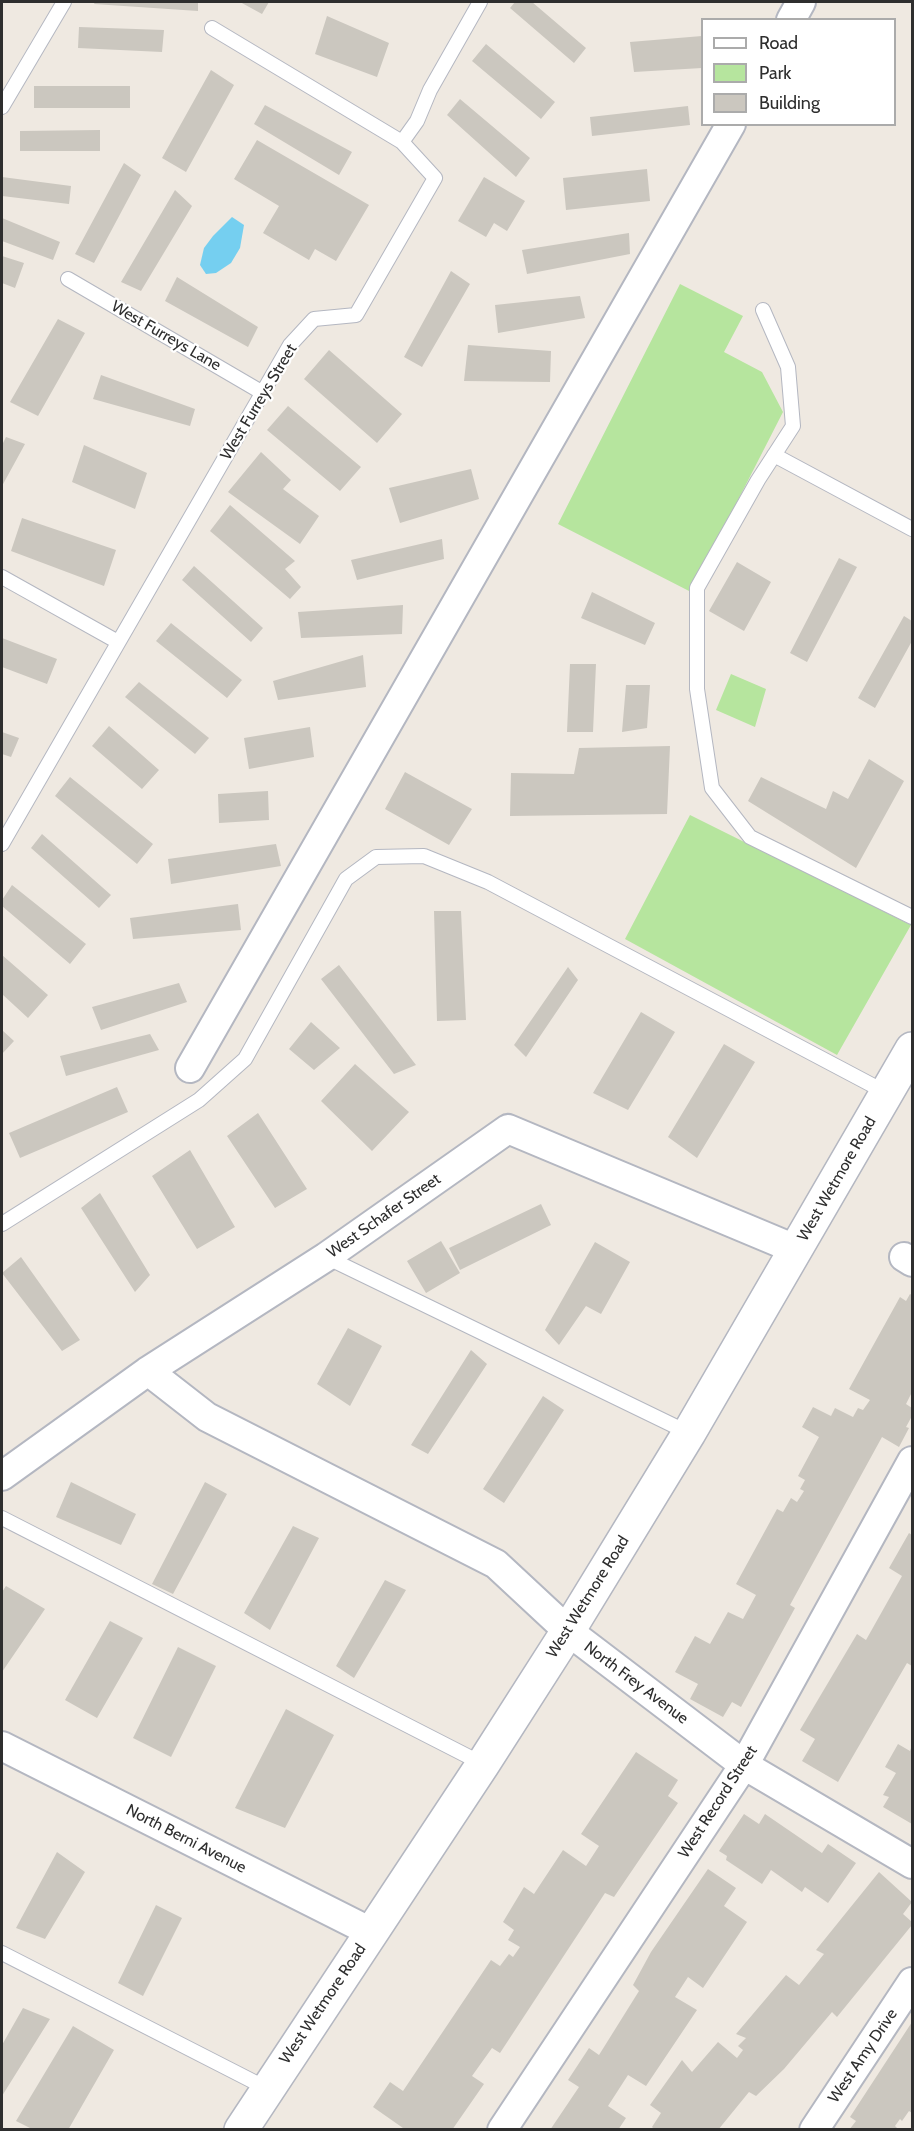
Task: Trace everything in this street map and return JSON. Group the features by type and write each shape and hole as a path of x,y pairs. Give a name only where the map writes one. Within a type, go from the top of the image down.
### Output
{"street":[{"path":"792,18 801,2"},
{"path":"190,1068 730,126"},
{"name":"West Wetmore Road","path":"241,2130 266,2088 483,1764 568,1631 689,1433 912,1049"},
{"name":"West Schafer Street","path":"2,1476 148,1371 326,1257 508,1129 795,1249"},
{"name":"North Frey Avenue","path":"148,1371 207,1417 496,1564 568,1631 744,1765 912,1864"},
{"name":"West Record Street","path":"502,2130 744,1765 912,1461"},
{"name":"North Berni Avenue","path":"2,1746 371,1932"},
{"name":"West Amy Drive","path":"814,2130 912,1982"}],"lane":[{"path":"2,107 64,2"},
{"path":"212,28 402,142 417,121 430,90 480,2"},
{"name":"West Furreys Street","path":"2,844 291,345 314,319 356,315 435,178 402,142"},
{"name":"West Furreys Lane","path":"68,279 263,393"},
{"path":"763,310 788,367 793,426 698,588 697,689 712,788 750,837 912,917"},
{"path":"774,455 912,529"},
{"path":"2,577 118,642"},
{"path":"2,1224 199,1101 245,1059 346,879 376,857 424,856 488,882 887,1093"},
{"path":"326,1257 689,1433"},
{"path":"2,1518 483,1764"},
{"path":"2,1953 266,2088"}],"green space":[{"path":"680,284 743,316 724,352 762,372 783,412 691,592 558,524"},
{"path":"731,674 766,689 755,727 716,710"},
{"path":"690,815 911,925 837,1055 625,939"}],"water":[{"path":"232,217 244,225 240,248 231,263 216,273 206,274 200,265 204,248"}],"building":[{"path":"95,2 198,2 198,11 94,4"},
{"path":"240,2 269,2 262,14"},
{"path":"515,2 532,2 586,48 574,63 510,8"},
{"path":"327,16 389,43 377,77 315,54"},
{"path":"79,27 164,30 162,52 78,48"},
{"path":"701,36 701,68 634,72 630,42"},
{"path":"486,44 555,102 541,119 472,61"},
{"path":"211,70 234,85 186,172 162,158"},
{"path":"34,86 130,86 130,108 34,108"},
{"path":"460,99 530,158 516,177 447,115"},
{"path":"265,105 352,152 339,175 254,124"},
{"path":"688,106 690,125 592,136 590,117"},
{"path":"100,130 100,151 20,151 20,131"},
{"path":"257,140 369,205 336,261 315,249 309,260 263,233 279,206 234,179"},
{"path":"124,163 141,175 94,263 75,254"},
{"path":"647,169 650,201 566,210 563,178"},
{"path":"2,177 71,186 69,204 2,196"},
{"path":"484,177 525,201 507,231 494,223 486,237 458,221"},
{"path":"175,190 192,206 141,291 121,282"},
{"path":"2,218 60,242 53,260 2,241"},
{"path":"629,233 630,254 527,274 522,250"},
{"path":"2,256 24,263 15,288 2,283"},
{"path":"451,271 470,284 422,367 404,357"},
{"path":"177,277 258,327 248,347 165,301"},
{"path":"580,296 585,318 498,333 495,305"},
{"path":"58,319 85,333 38,416 10,402"},
{"path":"468,345 551,351 550,382 464,381"},
{"path":"329,350 402,414 377,443 304,379"},
{"path":"101,375 195,409 190,426 93,399"},
{"path":"288,406 361,467 340,491 267,430"},
{"path":"6,437 25,444 2,486 2,445"},
{"path":"84,445 147,473 135,509 72,482"},
{"path":"261,452 291,480 283,489 319,516 300,544 228,492"},
{"path":"471,469 479,499 400,523 389,488"},
{"path":"230,505 295,561 285,569 301,587 290,599 210,531"},
{"path":"22,518 116,550 104,586 11,551"},
{"path":"442,539 444,559 357,580 351,560"},
{"path":"839,558 857,567 807,662 790,653"},
{"path":"737,562 771,582 744,631 709,611"},
{"path":"194,566 263,628 251,642 182,580"},
{"path":"592,592 655,623 645,645 581,618"},
{"path":"403,605 402,634 301,638 298,612"},
{"path":"904,616 912,621 912,641 875,708 858,698"},
{"path":"171,623 242,680 227,698 156,641"},
{"path":"2,638 57,659 47,684 2,667"},
{"path":"363,655 366,687 278,700 273,681"},
{"path":"570,664 596,664 593,732 567,732"},
{"path":"139,682 209,738 195,754 125,697"},
{"path":"626,685 650,685 647,728 622,732"},
{"path":"109,726 159,770 142,789 92,746"},
{"path":"310,727 314,757 249,769 244,738"},
{"path":"2,732 19,738 11,757 2,754"},
{"path":"670,746 667,814 510,816 511,773 574,774 579,748"},
{"path":"869,759 904,781 856,868 748,801 761,777 826,809 833,791 848,799"},
{"path":"405,772 472,809 449,845 385,809"},
{"path":"70,777 153,844 137,864 55,796"},
{"path":"268,791 269,820 219,823 218,794"},
{"path":"42,834 111,895 99,908 31,848"},
{"path":"276,844 281,866 171,884 168,859"},
{"path":"12,885 86,944 70,964 2,906 2,900"},
{"path":"238,904 241,930 133,939 130,918"},
{"path":"434,911 461,911 466,1020 437,1021"},
{"path":"2,955 48,995 28,1018 2,994"},
{"path":"339,965 416,1065 394,1074 321,979"},
{"path":"568,967 578,980 526,1057 514,1045"},
{"path":"179,983 187,1002 101,1030 92,1007"},
{"path":"641,1012 675,1032 628,1110 593,1093"},
{"path":"311,1022 340,1048 314,1070 289,1049"},
{"path":"2,1030 14,1041 2,1054"},
{"path":"150,1034 159,1050 66,1076 60,1056"},
{"path":"724,1044 755,1062 697,1158 668,1137"},
{"path":"355,1064 409,1112 372,1151 321,1101"},
{"path":"117,1087 128,1112 20,1158 9,1133"},
{"path":"258,1113 307,1189 275,1208 227,1136"},
{"path":"190,1150 235,1227 197,1249 152,1176"},
{"path":"100,1193 150,1275 135,1292 81,1208"},
{"path":"541,1204 551,1225 460,1270 449,1248"},
{"path":"441,1241 460,1273 426,1293 407,1261"},
{"path":"595,1242 630,1262 601,1314 586,1306 559,1345 545,1330"},
{"path":"21,1257 80,1340 62,1351 2,1273"},
{"path":"910,1294 912,1295 912,1392 906,1404 912,1408 912,1416 906,1427 909,1428 899,1447 882,1437 790,1605 795,1608 741,1707 732,1702 723,1717 690,1699 698,1684 675,1672 695,1636 710,1644 728,1612 743,1619 756,1595 736,1584 777,1509 783,1512 791,1498 797,1502 804,1491 800,1489 805,1480 798,1476 819,1437 802,1427 813,1407 831,1416 835,1408 853,1417 858,1408 863,1410 870,1400 849,1389 900,1297 906,1301"},
{"path":"348,1328 382,1346 350,1406 317,1384"},
{"path":"471,1350 487,1364 428,1454 411,1445"},
{"path":"543,1396 564,1410 504,1503 483,1489"},
{"path":"71,1482 136,1514 121,1545 56,1517"},
{"path":"205,1482 227,1494 173,1594 152,1584"},
{"path":"293,1526 319,1538 270,1630 244,1613"},
{"path":"909,1533 912,1535 912,1666 907,1663 838,1782 802,1761 815,1739 800,1730 857,1634 866,1640 902,1576 889,1568"},
{"path":"385,1580 406,1590 354,1678 336,1666"},
{"path":"6,1586 45,1609 2,1672 2,1592"},
{"path":"110,1621 143,1638 97,1718 65,1700"},
{"path":"178,1647 216,1666 171,1757 133,1738"},
{"path":"286,1709 334,1735 285,1828 235,1808"},
{"path":"898,1744 910,1751 912,1745 912,1824 883,1807 889,1797 883,1795 896,1773 885,1767"},
{"path":"636,1752 678,1780 668,1796 678,1803 614,1897 605,1893 500,2053 492,2048 472,2076 484,2084 452,2130 402,2130 403,2128 373,2107 390,2082 403,2091 491,1960 500,1966 509,1954 513,1957 520,1947 508,1940 514,1930 503,1922 524,1887 534,1894 563,1850 586,1866 599,1846 581,1834"},
{"path":"744,1814 759,1824 765,1814 822,1853 828,1844 856,1863 828,1903 805,1887 802,1892 771,1870 762,1884 726,1860 727,1856 719,1851"},
{"path":"57,1852 85,1872 45,1939 16,1928"},
{"path":"708,1869 736,1888 724,1906 747,1922 703,1988 688,1977 675,1997 697,2010 646,2086 628,2075 608,2106 626,2118 618,2130 550,2130 579,2087 568,2080 589,2048 599,2055 639,1991 633,1985 651,1952"},
{"path":"879,1872 912,1902 903,1914 912,1922 912,1925 837,2017 832,2012 784,2069 756,2096 749,2092 718,2130 655,2130 652,2127 661,2113 650,2105 682,2060 692,2072 718,2042 737,2058 743,2050 738,2046 746,2038 736,2034 786,1975 799,1985 824,1954 816,1950"},
{"path":"156,1905 182,1918 143,1996 118,1983"},
{"path":"23,2008 50,2019 2,2096 2,2045"},
{"path":"912,2022 912,2113 909,2111 902,2121 900,2119 895,2126 899,2130 849,2130 856,2121 850,2117"},
{"path":"73,2026 114,2050 68,2130 34,2130 16,2121"}]}
